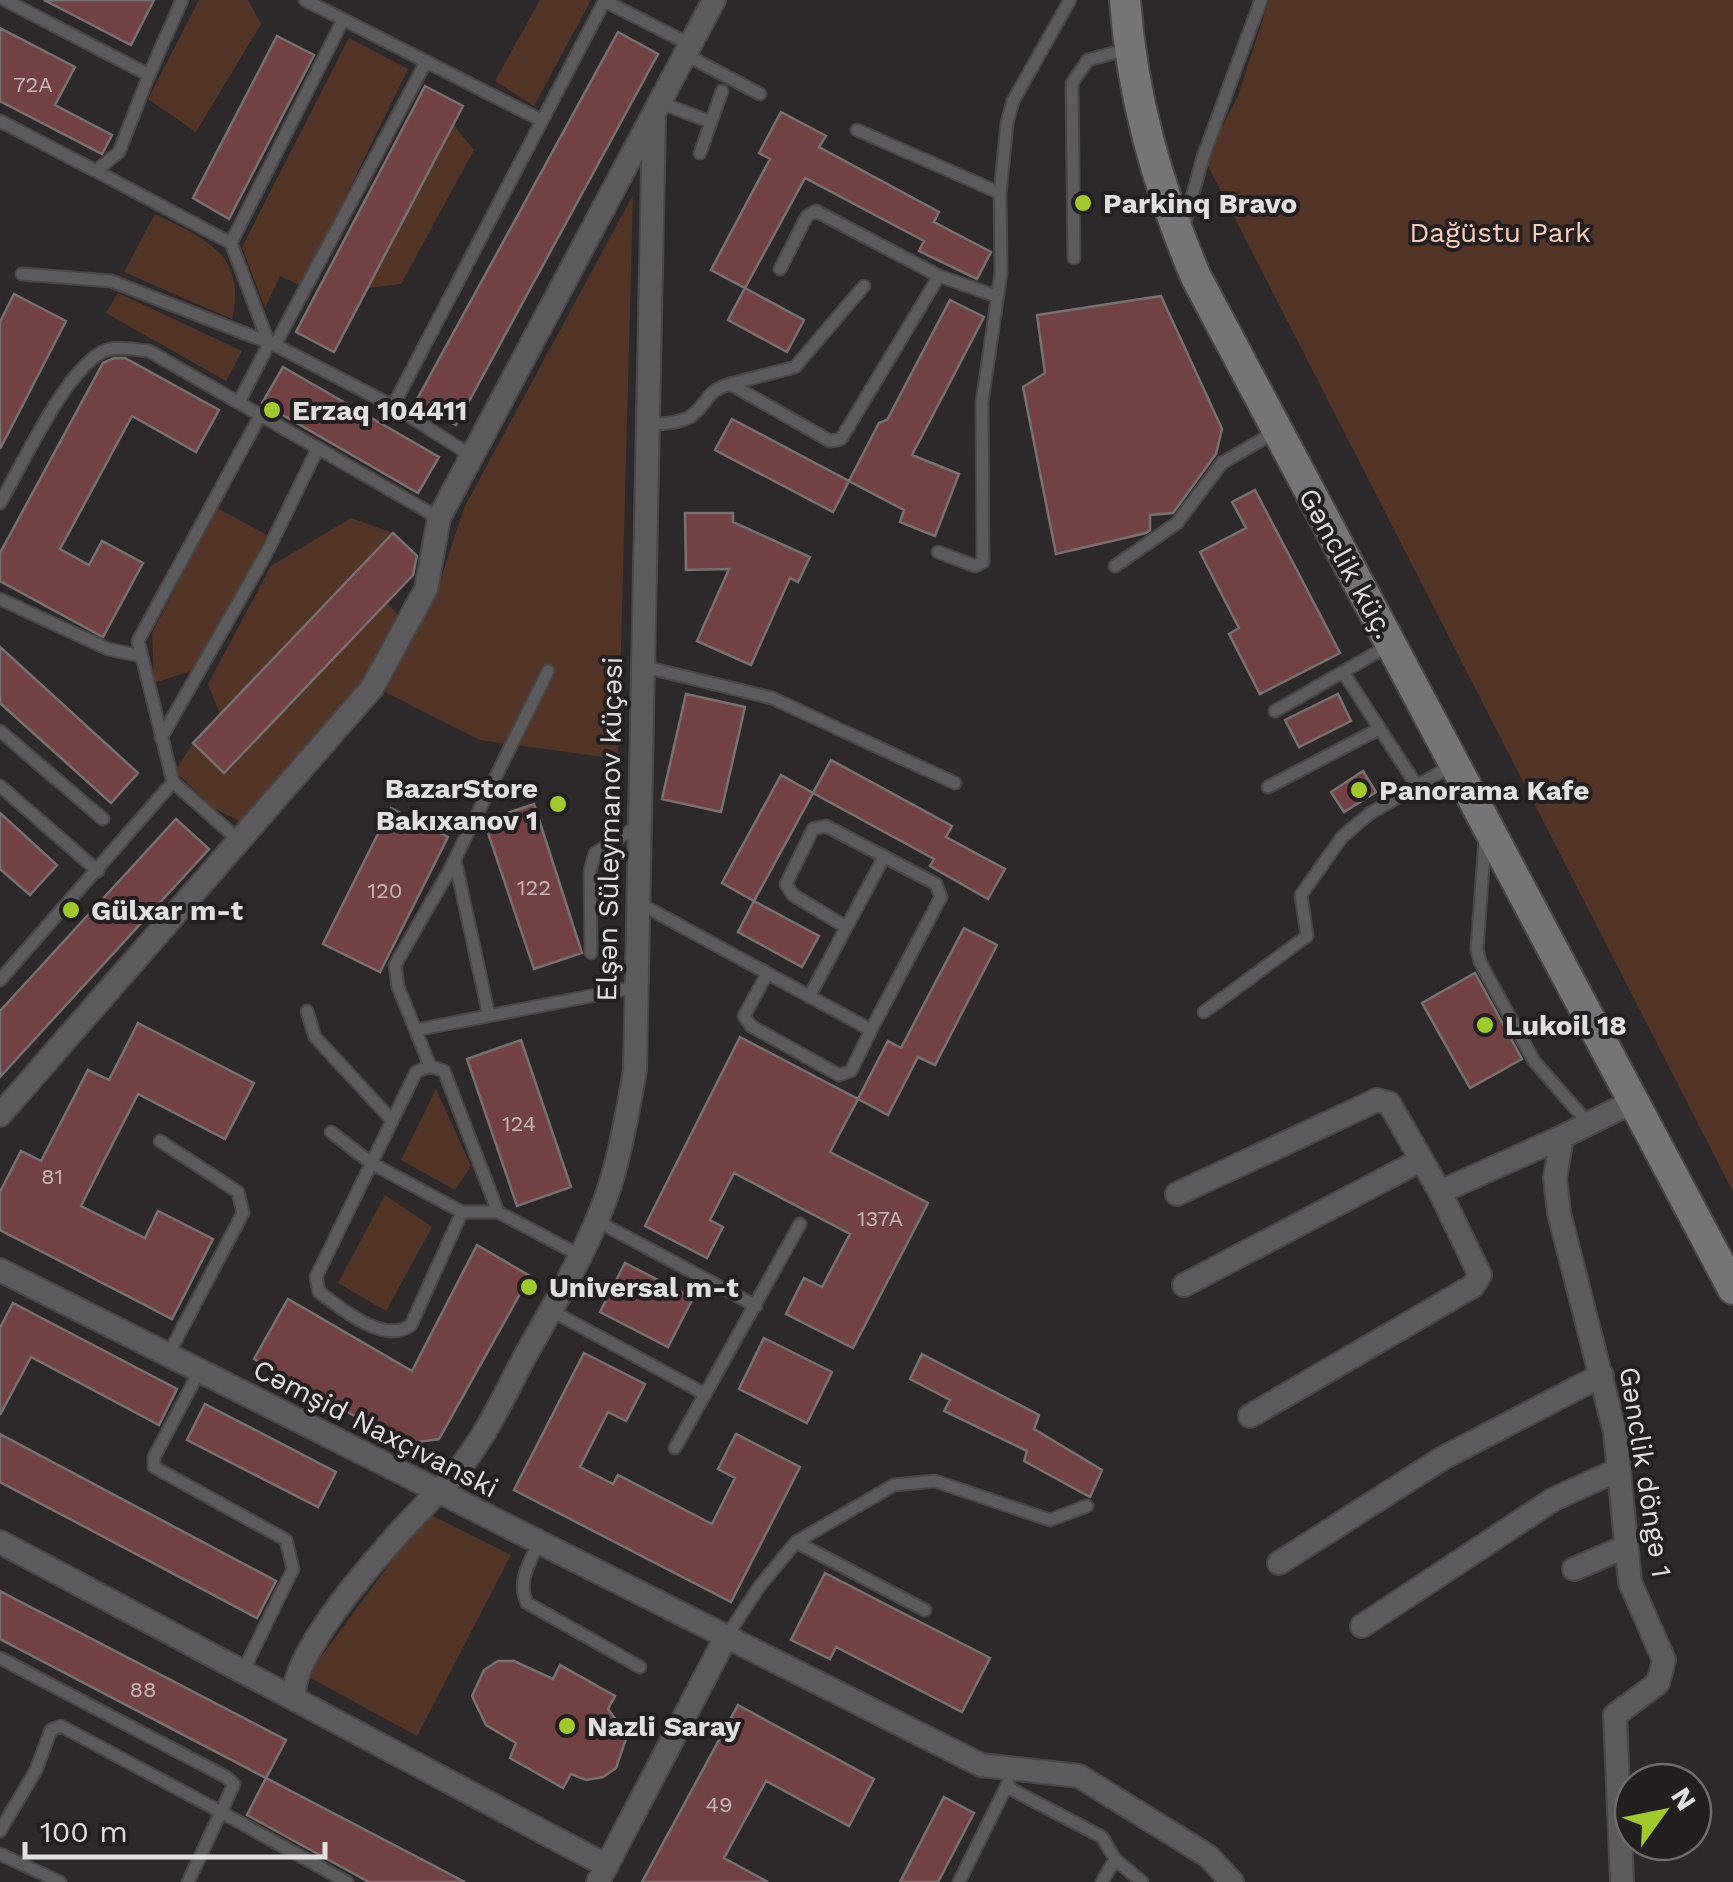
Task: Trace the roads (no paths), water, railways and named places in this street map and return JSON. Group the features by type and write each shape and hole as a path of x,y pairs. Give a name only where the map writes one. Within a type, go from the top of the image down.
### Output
{"main road":[{"name":"Gənclik küç.","path":"1125,0 1128,49 1149,148 1180,240 1275,432 1392,644 1733,1289"}],"street":[{"name":"Elşən Süleymanov küçəsi","path":"0,1115 372,688 426,589 440,518 714,0"},
{"name":"Elşən Süleymanov küçəsi","path":"294,1696 294,1679 308,1652 397,1532 472,1457 579,1256 612,1176 635,1070 640,666 651,424 658,111"},
{"path":"1177,1194 1377,1100 1389,1103 1440,1192 1480,1275 1473,1286 1250,1416"},
{"path":"1440,1192 1632,1102"},
{"name":"Gənclik döngə 1","path":"1562,1137 1555,1178 1559,1213 1602,1375 1620,1469 1630,1582 1664,1660 1664,1672 1648,1692 1615,1715 1622,1882"},
{"path":"1184,1285 1422,1160"},
{"name":"Cəmşid Naxçıvanski","path":"1,1274 981,1765 1009,1778 1079,1776 1208,1856 1232,1882"},
{"path":"1279,1563 1443,1458 1602,1375"},
{"path":"1362,1626 1554,1499 1620,1469"},
{"path":"0,1542 294,1696 602,1874 726,1639"},
{"path":"1574,1569 1626,1547"}],"lane":[{"path":"5,0 149,75"},
{"path":"96,170 106,167 119,152 182,0"},
{"path":"306,0 541,120"},
{"path":"393,406 605,0 760,94"},
{"path":"938,552 976,566 983,562 986,551 982,402 1001,273 1000,193 1012,100 1070,0"},
{"path":"1180,240 1202,158 1260,0"},
{"path":"232,243 343,20"},
{"path":"1074,258 1072,83 1088,60 1128,49"},
{"path":"239,402 426,62"},
{"path":"700,153 708,121 722,91"},
{"path":"658,111 708,121"},
{"path":"0,121 232,243 272,344"},
{"path":"858,130 1000,193"},
{"path":"780,269 807,216 816,211 939,276 996,296"},
{"path":"22,274 111,280 272,344 393,406 472,456"},
{"path":"730,384 830,441 841,440 939,276"},
{"path":"651,424 678,424 699,414 711,395 730,384 795,367 864,286"},
{"path":"0,503 74,379 98,354 110,349 149,351 440,518"},
{"path":"240,841 173,782 138,641 260,414"},
{"path":"1116,566 1178,523 1222,463 1275,432"},
{"path":"162,738 267,552 318,448"},
{"path":"0,599 108,649 141,656"},
{"path":"1275,710 1392,644"},
{"path":"640,666 772,698 955,783"},
{"path":"498,1212 444,1072 430,1066 398,987 395,964 455,860 548,670"},
{"path":"1342,672 1417,786"},
{"path":"1268,787 1377,730"},
{"path":"0,731 103,820"},
{"path":"1204,1012 1307,936 1302,895 1342,836 1455,764"},
{"path":"0,980 173,782"},
{"path":"0,786 98,871"},
{"path":"1486,820 1477,949 1480,962 1534,1060 1588,1124"},
{"path":"591,953 590,871 595,852 638,826"},
{"path":"767,974 744,1016 751,1026 839,1075 851,1071 941,897 936,884 826,826 813,829 786,884 793,895 846,927"},
{"path":"809,997 884,857"},
{"path":"455,860 489,1016"},
{"path":"638,902 870,1030"},
{"path":"416,1030 636,987"},
{"path":"307,1011 315,1037 392,1120"},
{"path":"430,1066 416,1072 392,1120 316,1277 319,1292 388,1334 412,1325 462,1212"},
{"path":"332,1132 371,1163 462,1212 498,1212 579,1256"},
{"path":"160,1141 238,1192 244,1213 168,1356"},
{"path":"595,1220 756,1306"},
{"path":"675,1448 800,1224"},
{"path":"550,1310 706,1394"},
{"path":"199,1372 154,1456 154,1466 286,1540 292,1554 293,1568 244,1671"},
{"path":"726,1639 759,1587 796,1542 894,1485 935,1482 1050,1520 1087,1506"},
{"path":"796,1542 925,1610"},
{"path":"538,1544 523,1576 522,1592 527,1604 640,1667"},
{"path":"0,1658 234,1784 188,1882"},
{"path":"0,1831 36,1770 52,1730 61,1726 347,1882"},
{"path":"959,1882 1009,1778 1102,1837 1115,1859 1142,1882"},
{"path":"0,1854 60,1882"},
{"path":"1102,1882 1115,1859"}],"place":[{"name":"Parkinq Bravo","path":"1083,203"},
{"name":"Erzaq 104411","path":"272,410"},
{"name":"Panorama Kafe","path":"1359,790"},
{"name":"BazarStore Bakıxanov 1","path":"558,804"},
{"name":"Gülxar m-t","path":"71,910"},
{"name":"Lukoil 18","path":"1485,1025"},
{"name":"Universal m-t","path":"529,1287"},
{"name":"Nazli Saray","path":"567,1726"}],"park label":[{"name":"Dağüstu Park","path":"1500,232"}]}
